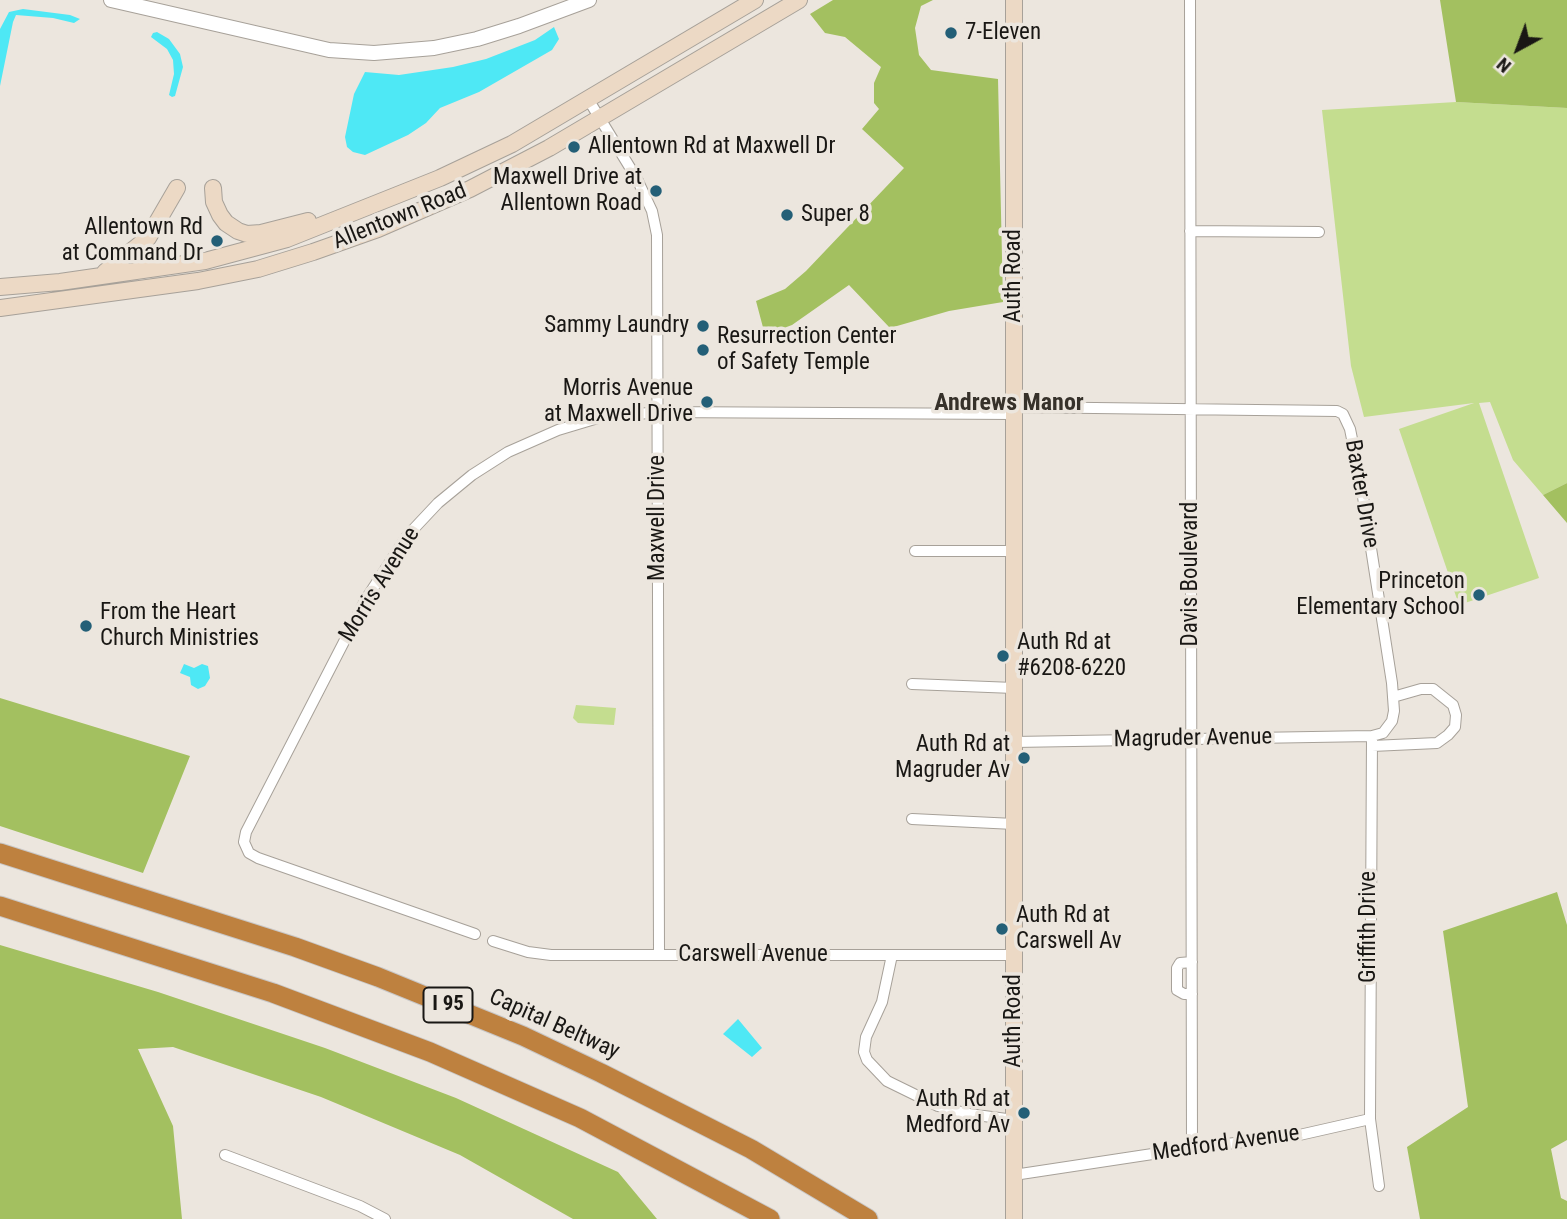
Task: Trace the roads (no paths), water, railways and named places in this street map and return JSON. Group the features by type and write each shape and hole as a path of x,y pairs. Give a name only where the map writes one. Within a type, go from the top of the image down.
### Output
{"highway":[{"name":"Capital Beltway","path":"0,853 295,947 499,1026 693,1119 762,1156 868,1219"},
{"name":"I 95","path":"0,906 273,993 430,1052 580,1118 770,1219"}],"main road":[{"name":"Allentown Road","path":"0,287 99,276 218,258 287,239 440,178 492,153 589,99 755,0"},
{"name":"Allentown Road","path":"0,308 170,287 258,269 313,252 432,207 504,172 601,118 799,0"},
{"name":"Auth Road","path":"1014,0 1014,1219"},
{"path":"99,276 148,238 177,188"},
{"path":"213,188 214,202 226,223 247,234 372,206"}],"street":[{"path":"111,0 329,50 374,53 435,48 477,39 589,0"},
{"path":"546,16 550,0"},
{"path":"546,16 569,0"},
{"name":"Davis Boulevard","path":"1190,0 1192,962 1181,963 1177,968 1177,990 1192,994 1192,1148"},
{"name":"Maxwell Drive","path":"589,99 637,178 656,223 658,247 659,955"},
{"path":"1190,230 1319,232"},
{"name":"Morris Avenue","path":"475,934 258,858 245,848 246,832 366,599 407,537 429,512 472,475 533,440 598,418 658,412 1191,409 1337,411"},
{"name":"Baxter Drive","path":"1337,411 1343,414 1350,429 1361,484 1393,697 1392,721 1372,741"},
{"path":"915,551 1014,551"},
{"path":"912,684 1014,688"},
{"name":"Magruder Avenue","path":"1014,742 1191,739 1437,743 1455,727 1453,705 1433,689 1421,689 1393,697"},
{"name":"Griffith Drive","path":"1370,1119 1369,859 1372,741"},
{"path":"912,819 1014,824"},
{"name":"Carswell Avenue","path":"493,941 535,954 1014,955"},
{"path":"892,955 881,1002 866,1037 864,1052 867,1060 887,1081 938,1106 969,1114 1014,1120"},
{"path":"1370,1119 1379,1186"},
{"name":"Medford Avenue","path":"1014,1175 1192,1148 1295,1136 1370,1119"},
{"path":"225,1155 360,1206 385,1219"}],"water":[{"path":"23,9 70,15 80,19 74,23 16,15 0,86 0,29 9,12"},
{"path":"554,27 559,39 552,50 479,92 440,108 426,123 408,135 365,155 353,152 347,147 345,137 354,94 365,72 399,75 453,67 486,59 535,40"},
{"path":"157,32 169,39 180,54 183,67 175,96 172,97 169,95 174,74 173,60 167,49 151,37"},
{"path":"184,664 194,668 202,664 208,666 210,678 205,686 198,689 191,685 190,677 180,673"},
{"path":"738,1019 762,1048 752,1057 723,1034"}],"place":[{"name":"7-Eleven","path":"951,33"},
{"name":"Allentown Rd at Maxwell Dr","path":"574,147"},
{"name":"Maxwell Drive at Allentown Road","path":"656,191"},
{"name":"Super 8","path":"787,215"},
{"name":"Allentown Rd at Command Dr","path":"217,241"},
{"name":"Sammy Laundry","path":"703,326"},
{"name":"Resurrection Center of Safety Temple","path":"703,350"},
{"name":"Morris Avenue at Maxwell Drive","path":"707,402"},
{"name":"Princeton Elementary School","path":"1479,595"},
{"name":"From the Heart Church Ministries","path":"86,626"},
{"name":"Auth Rd at #6208-6220","path":"1003,656"},
{"name":"Auth Rd at Magruder Av","path":"1024,758"},
{"name":"Auth Rd at Carswell Av","path":"1002,929"},
{"name":"Auth Rd at Medford Av","path":"1024,1113"}],"district":[{"name":"Andrews Manor","path":"1009,404"}]}
